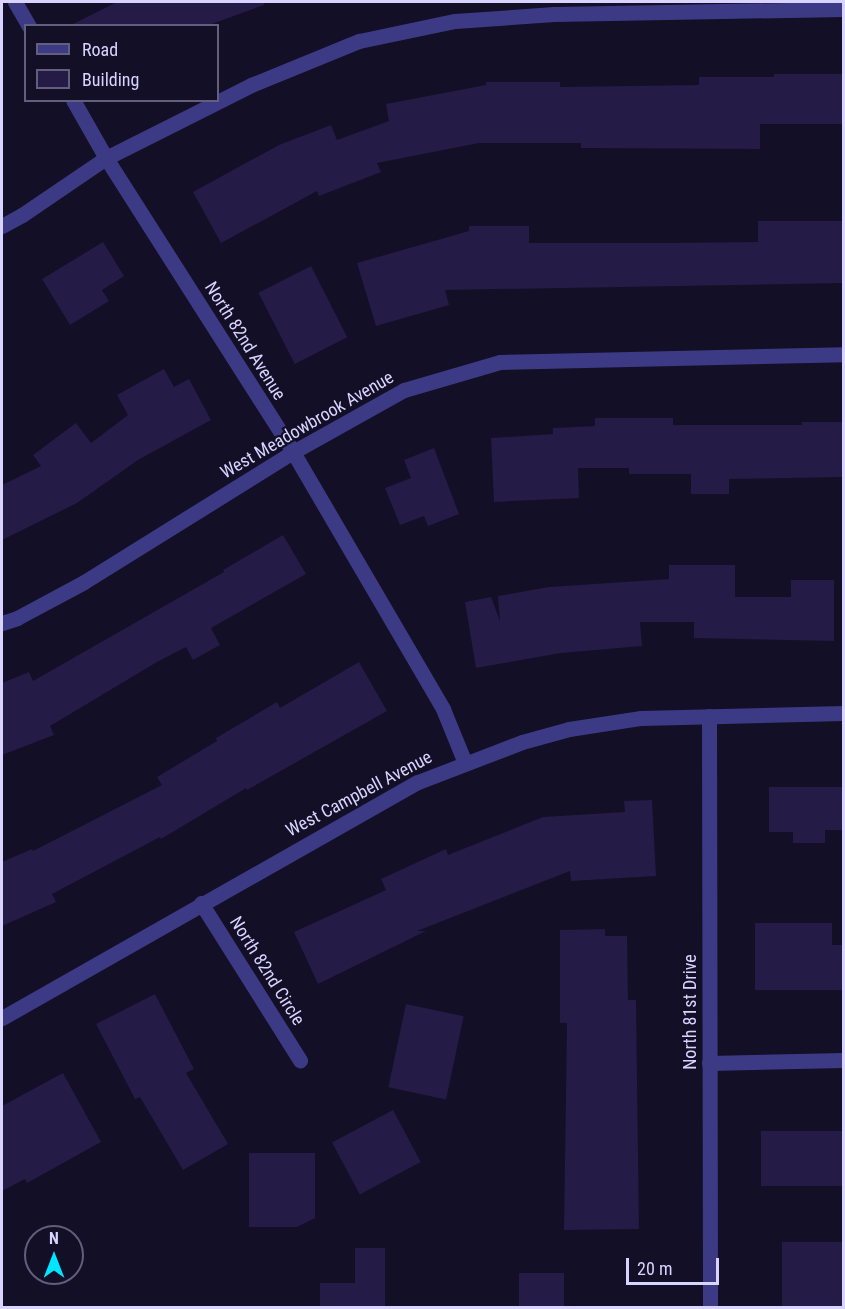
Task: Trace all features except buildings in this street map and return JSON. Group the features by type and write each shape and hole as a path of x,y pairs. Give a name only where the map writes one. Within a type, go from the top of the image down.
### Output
{"street":[{"path":"15,2 28,24"},
{"path":"219,101 251,85 358,40 455,21 554,14 843,9"},
{"name":"North 82nd Avenue","path":"74,102 106,158 292,452 443,710 465,762"},
{"path":"2,226 106,158 217,102"},
{"name":"West Meadowbrook Avenue","path":"2,623 17,618 84,582 292,452 404,390 500,362 843,354"},
{"name":"West Campbell Avenue","path":"2,1017 418,782 465,762 522,742 569,729 641,718 843,713"},
{"name":"North 81st Drive","path":"709,716 710,1308"},
{"name":"North 82nd Circle","path":"201,903 300,1060"},
{"path":"709,1063 843,1060"}]}
